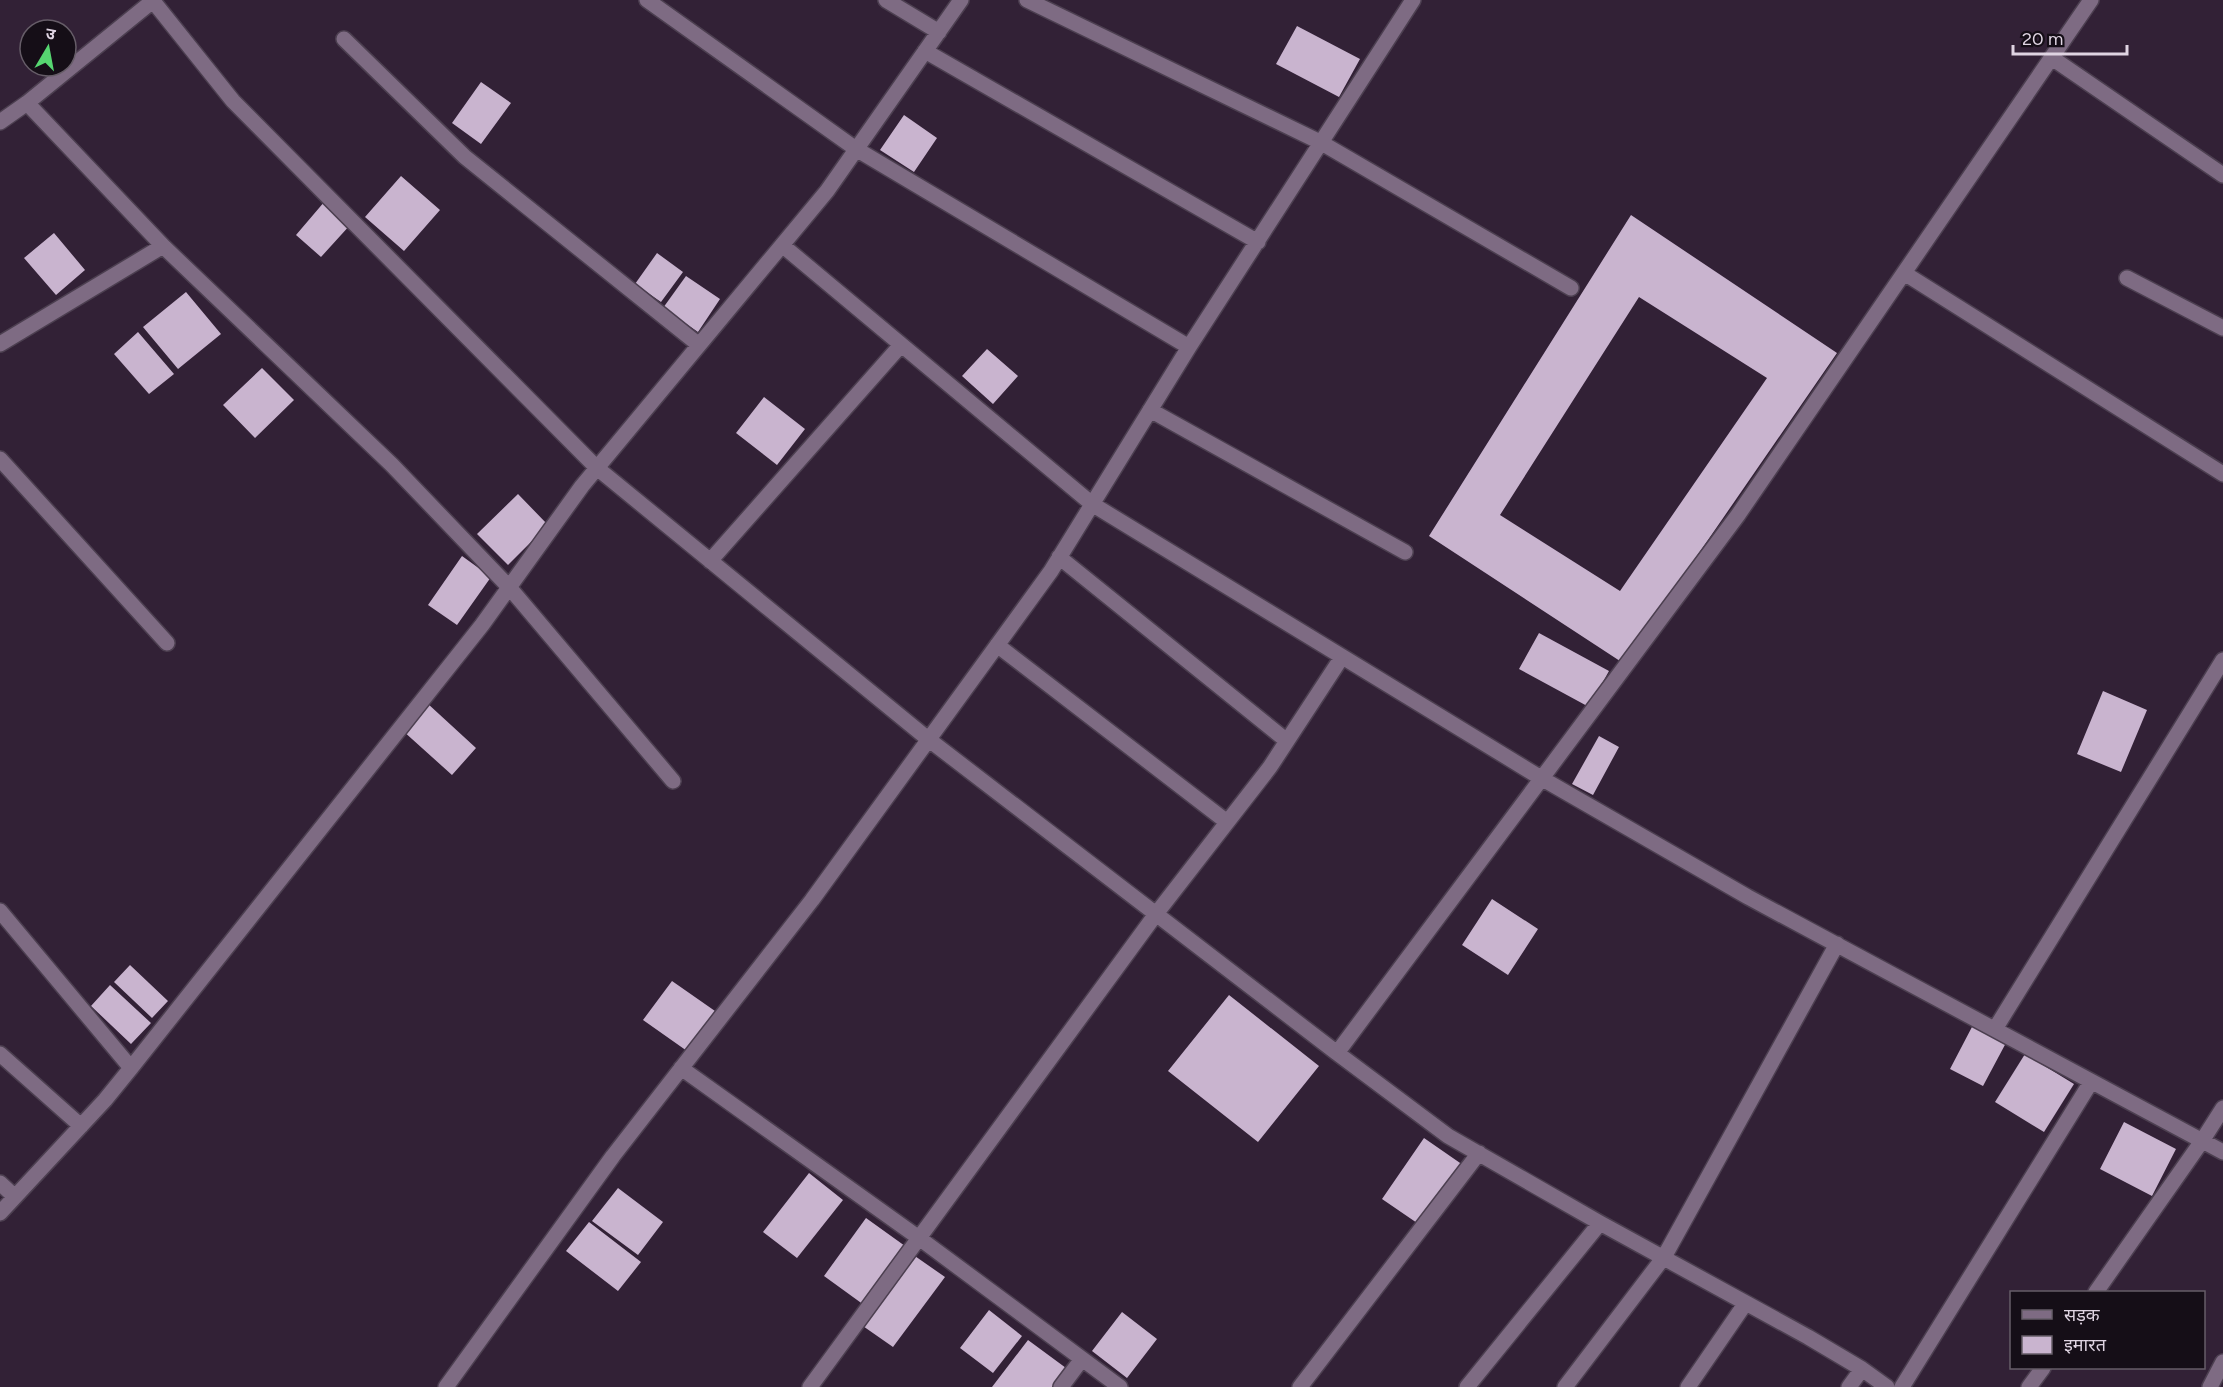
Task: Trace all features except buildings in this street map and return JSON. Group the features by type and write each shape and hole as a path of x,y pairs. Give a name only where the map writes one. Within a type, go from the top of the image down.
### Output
{"street":[{"path":"0,122 27,103 154,0 233,101 597,468 928,739 1448,1136 1862,1369 1887,1387"},
{"path":"648,0 856,149 1189,347"},
{"path":"886,0 939,32"},
{"path":"0,1213 131,1068 482,625 597,468 827,191 962,0"},
{"path":"1027,0 1320,142 1570,288"},
{"path":"446,1387 613,1156 812,900 1059,557 1189,347 1413,0"},
{"path":"1337,1053 1738,515 2091,0"},
{"path":"344,39 465,157 699,345"},
{"path":"925,51 1258,242"},
{"path":"2052,58 2223,175"},
{"path":"27,103 163,246 392,465 509,587 673,781"},
{"path":"782,245 1092,504 1541,778 1748,897 2223,1152"},
{"path":"0,344 163,246"},
{"path":"1904,273 2223,474"},
{"path":"2127,278 2223,328"},
{"path":"710,561 901,345"},
{"path":"1150,410 1405,552"},
{"path":"0,459 167,643"},
{"path":"1059,557 1287,741"},
{"path":"997,645 1227,822"},
{"path":"810,1387 1156,914 1270,768 1342,657"},
{"path":"1995,1029 2223,660"},
{"path":"0,911 131,1068"},
{"path":"1565,1387 1664,1257 1837,944"},
{"path":"0,1054 81,1126"},
{"path":"681,1068 919,1238 1120,1387"},
{"path":"1902,1387 2091,1082"},
{"path":"2097,1291 2223,1108"},
{"path":"1300,1387 1479,1153"},
{"path":"0,1183 15,1197"},
{"path":"1467,1387 1600,1223"},
{"path":"1688,1387 1745,1304"},
{"path":"1061,1387 1082,1359"},
{"path":"2210,1387 2223,1362"},
{"path":"1850,1387 1862,1369"},
{"path":"2029,1387 2042,1369"}]}
